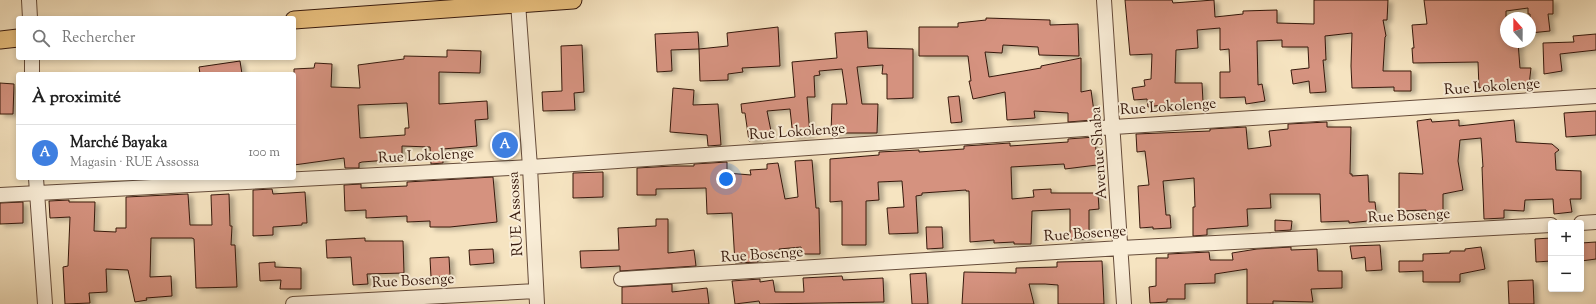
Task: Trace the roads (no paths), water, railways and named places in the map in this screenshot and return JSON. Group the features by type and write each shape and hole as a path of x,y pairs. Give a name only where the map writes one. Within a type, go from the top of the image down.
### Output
{"main road":[{"path":"296,20 518,2 573,0"},
{"path":"0,40 16,38"}],"street":[{"path":"29,0 30,16"},
{"name":"Avenue Shaba","path":"1104,0 1114,127 1124,304"},
{"name":"RUE Assossa","path":"518,2 530,167 536,297"},
{"path":"32,60 32,72"},
{"name":"Rue Lokolenge","path":"296,179 530,167 1596,96"},
{"path":"36,180 45,304"},
{"name":"Rue Lokolenge","path":"0,195 283,180"},
{"path":"1584,223 1596,222"},
{"name":"Rue Bosenge","path":"622,279 1121,248 1548,225"},
{"name":"Rue Bosenge","path":"293,304 536,297"}],"place":[{"name":"Marché Bayaka","path":"505,145"}]}
